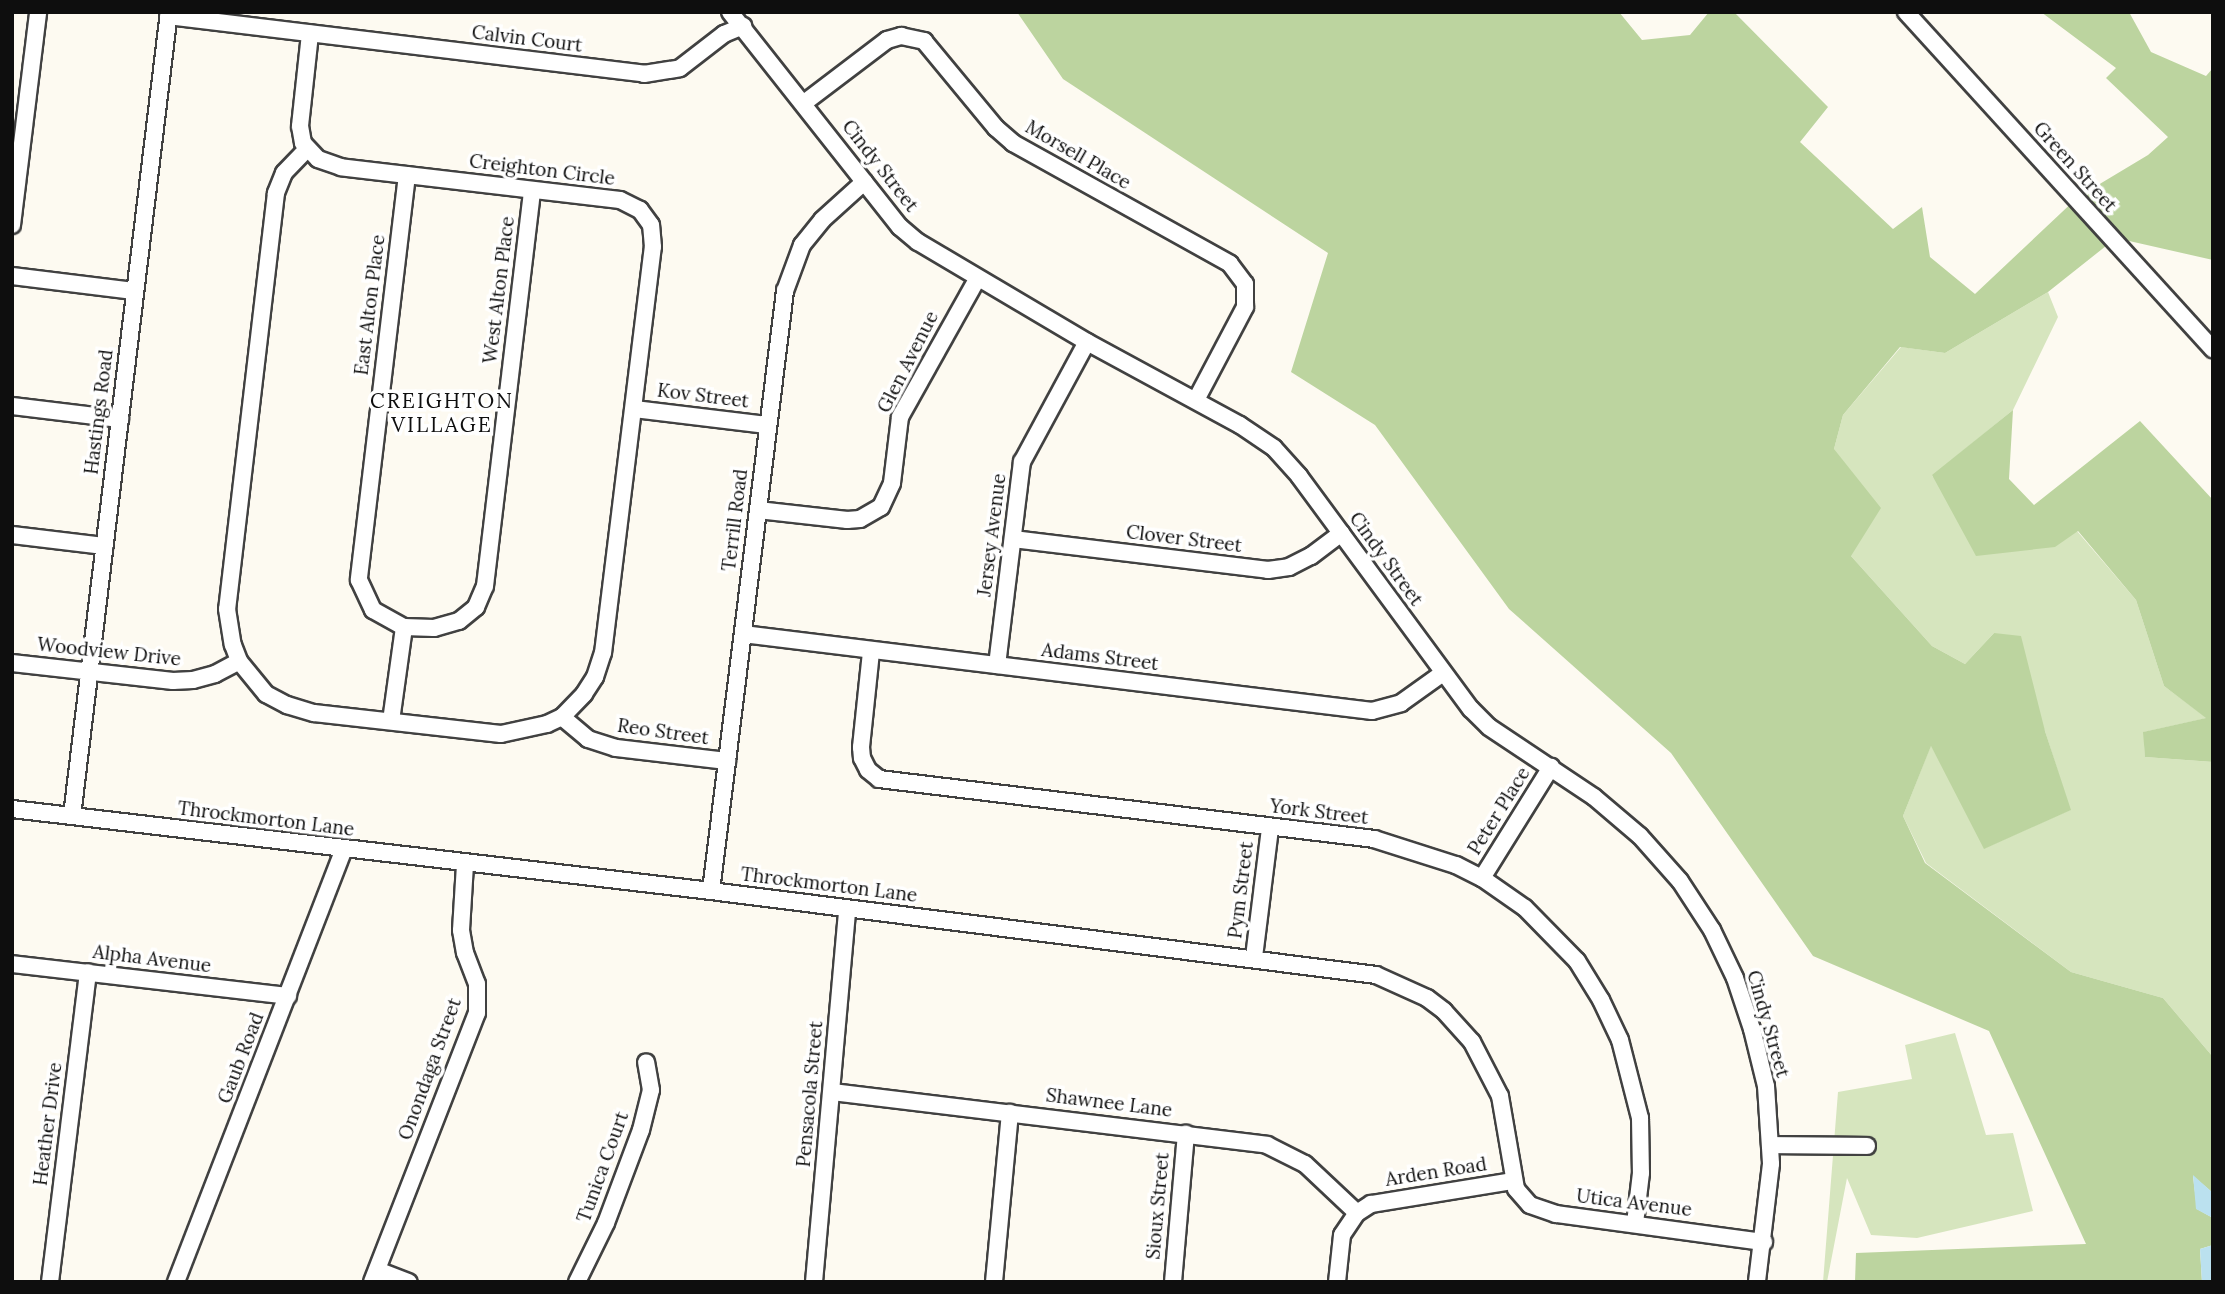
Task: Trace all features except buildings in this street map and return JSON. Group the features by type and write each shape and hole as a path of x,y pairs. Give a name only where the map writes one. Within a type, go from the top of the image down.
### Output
{"street":[{"path":"12,225 38,12"},
{"name":"Cindy Street","path":"730,12 900,227 918,242 976,279 1196,400 1274,448 1299,476 1471,709 1489,727 1594,797 1640,836 1680,881 1712,930 1735,978 1755,1037 1766,1086 1771,1145 1757,1282"},
{"name":"Green Street","path":"1906,12 2213,349"},
{"name":"Calvin Court","path":"168,14 310,34 655,74 680,68 724,34 743,26"},
{"name":"Hastings Road","path":"72,816 168,14"},
{"path":"307,149 300,126 310,34"},
{"name":"Morsell Place","path":"804,103 887,40 901,36 924,41 996,128 1013,143 1230,264 1245,284 1245,307 1196,400"},
{"name":"Creighton Circle","path":"307,149 332,166 407,175 629,202 640,210 650,225 653,247 603,653 590,685 562,717 531,730 500,734 314,713 287,705 266,694 239,662 233,645 227,610 276,193 284,173 307,149"},
{"name":"East Alton Place","path":"404,627 373,610 359,580 407,175"},
{"name":"Terrill Road","path":"711,891 779,319 792,270 802,245 822,219 864,182"},
{"name":"West Alton Place","path":"404,627 434,628 459,621 476,607 485,586 532,191"},
{"path":"12,276 134,291"},
{"name":"Glen Avenue","path":"758,510 847,520 860,519 881,507 892,483 900,417 976,279"},
{"name":"Jersey Avenue","path":"997,665 1020,472 1025,454 1087,342"},
{"path":"12,406 120,419"},
{"name":"Kov Street","path":"634,409 767,425"},
{"name":"Clover Street","path":"1013,539 1268,570 1289,567 1311,556 1340,533"},
{"path":"12,535 104,546"},
{"path":"391,721 404,627"},
{"name":"Adams Street","path":"743,634 871,652 1372,711 1401,703 1443,673"},
{"name":"York Street","path":"871,652 861,747 862,758 868,770 879,779 1395,844 1437,857 1482,877 1525,908 1577,961 1601,1000 1620,1040 1640,1118 1641,1173 1635,1223"},
{"name":"Woodview Drive","path":"12,663 193,680 239,662"},
{"name":"Reo Street","path":"562,717 588,740 616,748 727,761"},
{"name":"Peter Place","path":"1482,877 1551,767"},
{"name":"Throckmorton Lane","path":"12,809 1254,957 1376,975 1411,990 1444,1011 1472,1042 1493,1077 1506,1123 1513,1181"},
{"name":"Pym Street","path":"1254,957 1270,828"},
{"name":"Gaub Road","path":"176,1282 344,849"},
{"name":"Onondaga Street","path":"375,1276 477,1013 477,984 465,953 461,930 465,864"},
{"name":"Pensacola Street","path":"814,1282 847,910"},
{"name":"Alpha Avenue","path":"12,964 288,996"},
{"name":"Heather Drive","path":"50,1282 88,972"},
{"name":"Tunica Court","path":"577,1282 602,1233 641,1130 651,1090 646,1062"},
{"name":"Shawnee Lane","path":"832,1093 1268,1145 1305,1164 1357,1213"},
{"path":"994,1282 1010,1113"},
{"name":"Sioux Street","path":"1173,1282 1186,1134"},
{"path":"1771,1145 1867,1146"},
{"name":"Utica Avenue","path":"1513,1181 1522,1198 1545,1211 1763,1242"},
{"name":"Arden Road","path":"1357,1213 1371,1204 1513,1181"},
{"path":"1337,1282 1342,1236 1357,1213"},
{"path":"375,1276 409,1282"}],"green space":[{"path":"1017,12 1619,12 1642,40 1690,35 1709,12 1734,12 1828,107 1800,142 1893,229 1922,207 1930,257 1975,294 2078,197 2148,155 2168,137 2106,78 2116,68 2041,12 2129,12 2151,52 2206,76 2213,68 2213,260 2116,238 2048,292 1945,353 1900,347 1843,415 1834,449 1881,508 1851,556 1932,646 1965,664 1994,633 2021,636 2045,731 2071,810 1984,849 1931,746 1903,816 1925,863 2071,972 2163,998 2213,1057 2213,1193 2193,1176 2197,1209 2213,1218 2213,1245 2200,1249 2202,1282 1855,1282 1856,1253 2086,1244 1989,1031 1813,956 1671,753 1509,609 1375,425 1291,372 1328,253 1063,79"},
{"path":"2048,292 2058,317 2013,410 1932,476 2077,531 2136,600 2164,686 2207,718 2144,732 2145,757 2213,762 2213,1057 2163,998 2071,972 1926,863 1903,816 1931,745 1985,848 2070,810 2045,731 1994,633 1965,664 1932,646 1851,556 1834,449 1843,415 1901,347 1945,353"},
{"path":"2013,410 2009,479 2034,505 2140,421 2213,500 2213,762 2145,757 2143,732 2206,718 2164,686 2136,600 2078,531 2055,547 1976,556 1932,475"},
{"path":"1955,1033 1986,1135 2013,1133 2033,1211 1917,1238 1871,1235 1847,1178 1827,1282 1823,1282 1838,1092 1912,1079 1905,1045"}],"water":[{"path":"2193,1175 2213,1193 2213,1218 2196,1209"},
{"path":"2213,1245 2211,1282 2202,1282 2200,1249"}],"district":[{"name":"CREIGHTON VILLAGE","path":"442,413"}]}
